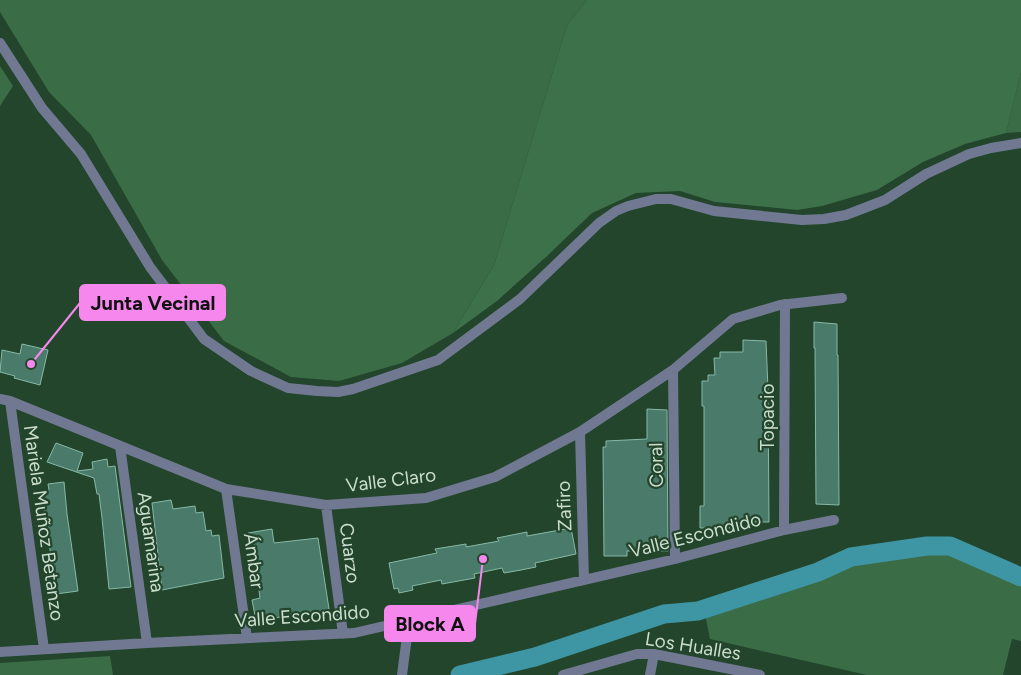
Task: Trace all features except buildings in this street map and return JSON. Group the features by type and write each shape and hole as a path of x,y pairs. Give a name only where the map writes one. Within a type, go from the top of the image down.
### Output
{"street":[{"path":"0,42 42,108 81,154 150,268 204,339 259,374 288,388 317,391 338,392 353,389 438,360 520,299 599,223 616,211 628,206 656,199 671,199 714,211 802,220 846,215 885,200 926,174 969,154 1021,142"},
{"name":"Valle Claro","path":"5,400 226,489 326,505 426,498 495,477 580,432 672,370 733,319 785,304 842,298"},
{"name":"Topacio","path":"784,530 785,304"},
{"name":"Coral","path":"672,370 675,559"},
{"name":"Mariela Muñoz Betanzo","path":"5,400 44,649"},
{"name":"Zafiro","path":"580,432 584,580"},
{"name":"Aguamarina","path":"120,446 147,643"},
{"name":"Ámbar","path":"226,489 247,638"},
{"name":"Cuarzo","path":"326,505 342,634"},
{"name":"Valle Escondido","path":"0,652 354,633 675,559 784,530 834,520"},
{"path":"402,675 409,621"},
{"name":"Los Hualles","path":"563,675 637,654 654,654 760,675"},
{"path":"650,675 654,654"}],"green space":[{"path":"0,0 587,0 567,25 494,265 453,333 402,363 339,381 291,377 224,341 162,260 91,135 49,92 0,12"},
{"path":"587,0 1021,0 1021,72 1006,133 965,144 923,162 877,190 822,206 797,210 715,202 680,191 636,193 592,213 497,301 453,333 494,265 567,25"},
{"path":"0,66 13,86 0,106"},
{"path":"1021,72 1021,132 1006,133"},
{"path":"927,546 950,546 1021,577 1021,641 1012,639 1003,675 867,675 710,639 704,609 817,572 851,557"},
{"path":"110,656 113,675 0,675 0,663"}],"waterway":[{"path":"460,675 535,657 664,614 698,611 818,572 851,557 927,546 950,546 1021,577"}],"place":[{"name":"Junta Vecinal","path":"31,364"},
{"name":"Block A","path":"483,559"}]}
